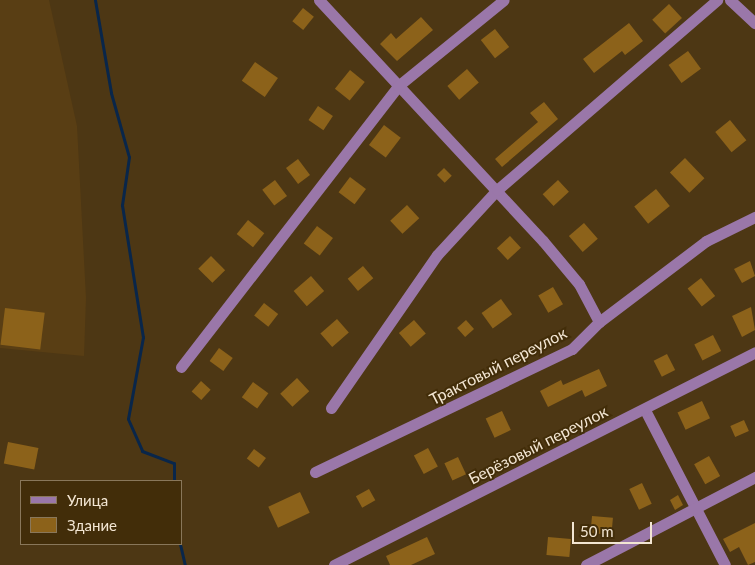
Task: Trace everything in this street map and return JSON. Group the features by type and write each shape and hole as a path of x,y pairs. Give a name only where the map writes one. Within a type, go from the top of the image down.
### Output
{"street":[{"path":"319,0 497,190 507,205 579,284 599,322"},
{"path":"181,367 398,86 504,0"},
{"path":"331,408 437,255 497,190 717,0"},
{"path":"730,0 755,23"},
{"name":"Трактовый переулок","path":"315,472 491,391 572,349 599,322 706,241 755,216"},
{"name":"Берёзовый переулок","path":"334,565 645,410 755,352"},
{"path":"645,410 726,565"},
{"path":"586,565 755,477"}],"shaded area":[{"path":"0,0 49,0 77,126 86,298 84,356 0,348"}],"building":[{"path":"669,4 682,18 665,34 652,20"},
{"path":"303,8 314,17 303,30 292,21"},
{"path":"421,17 433,30 397,61 380,44 391,33 396,39"},
{"path":"629,23 643,41 625,55 622,51 594,73 583,59"},
{"path":"495,29 509,47 495,58 481,40"},
{"path":"688,51 701,69 682,83 669,65"},
{"path":"255,62 278,78 265,97 242,81"},
{"path":"467,69 479,83 459,100 447,86"},
{"path":"350,70 365,82 350,101 335,89"},
{"path":"544,102 558,119 502,167 495,159 538,122 530,113"},
{"path":"318,106 333,116 323,130 308,120"},
{"path":"730,120 746,140 732,152 715,132"},
{"path":"384,125 401,138 386,158 369,145"},
{"path":"685,158 704,178 689,193 670,173"},
{"path":"298,159 310,175 298,184 286,168"},
{"path":"444,168 452,176 445,183 437,175"},
{"path":"350,177 366,189 355,204 339,192"},
{"path":"275,180 287,196 274,206 262,190"},
{"path":"558,180 569,192 554,206 543,194"},
{"path":"656,189 670,206 648,224 634,207"},
{"path":"407,205 419,218 402,234 390,221"},
{"path":"248,220 264,233 253,247 237,234"},
{"path":"584,223 598,239 583,252 569,236"},
{"path":"317,226 333,238 320,256 304,244"},
{"path":"510,236 521,248 508,260 497,248"},
{"path":"211,256 225,270 212,283 198,269"},
{"path":"750,261 755,276 742,283 734,269"},
{"path":"363,266 373,278 358,291 348,279"},
{"path":"311,276 324,291 307,306 294,291"},
{"path":"701,278 715,296 702,307 688,288"},
{"path":"553,287 563,304 548,313 538,296"},
{"path":"501,299 512,314 493,328 482,313"},
{"path":"264,303 278,314 268,327 254,316"},
{"path":"751,307 755,330 742,337 732,316"},
{"path":"5,308 45,313 40,350 0,345"},
{"path":"337,319 349,333 332,347 320,333"},
{"path":"414,320 426,334 411,347 399,333"},
{"path":"466,320 474,329 465,337 457,328"},
{"path":"713,335 721,351 702,361 694,345"},
{"path":"219,348 233,358 223,371 210,361"},
{"path":"667,354 675,370 662,377 654,361"},
{"path":"599,369 607,386 585,397 582,390 548,407 540,391 561,380 563,385"},
{"path":"297,378 309,391 292,407 280,394"},
{"path":"201,381 211,390 201,400 192,391"},
{"path":"253,382 268,393 257,409 242,397"},
{"path":"702,401 710,418 686,430 678,412"},
{"path":"502,411 511,430 495,438 486,419"},
{"path":"744,420 749,431 735,437 730,426"},
{"path":"8,442 38,448 34,470 4,464"},
{"path":"428,448 438,467 424,474 414,456"},
{"path":"254,449 266,458 259,468 247,459"},
{"path":"709,456 720,476 705,484 694,464"},
{"path":"458,457 466,474 452,481 444,463"},
{"path":"642,483 652,504 639,510 629,489"},
{"path":"369,489 375,500 362,508 356,496"},
{"path":"300,492 310,513 278,528 268,507"},
{"path":"678,495 683,505 675,510 670,500"},
{"path":"592,516 613,518 611,535 591,533"},
{"path":"755,523 755,562 748,565 739,547 730,552 723,539"},
{"path":"427,537 435,554 411,565 390,565 386,556"},
{"path":"548,537 571,539 569,557 546,555"}],"waterway":[{"path":"95,0 111,93 129,157 122,205 143,337 128,419 142,451 174,463 174,480"},
{"path":"180,545 185,565"}]}
